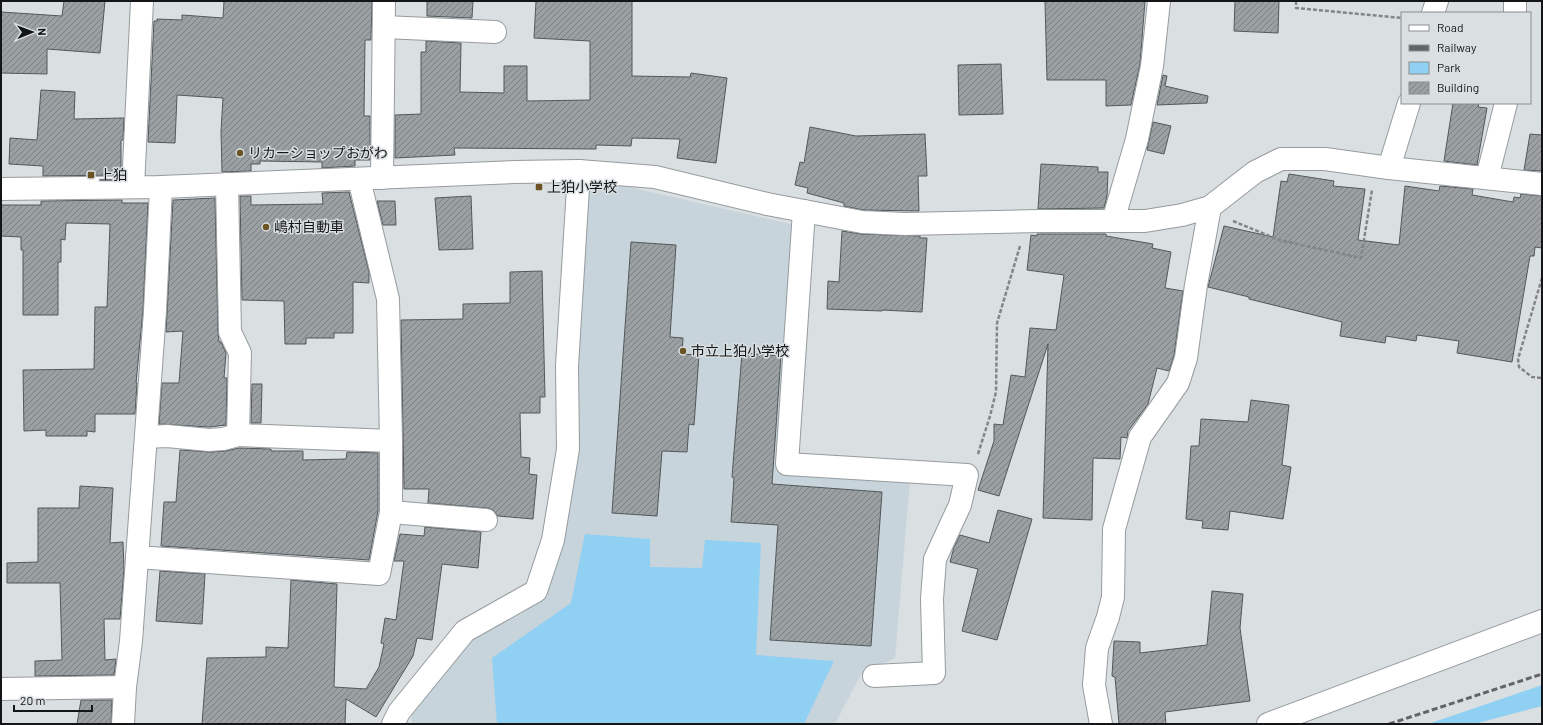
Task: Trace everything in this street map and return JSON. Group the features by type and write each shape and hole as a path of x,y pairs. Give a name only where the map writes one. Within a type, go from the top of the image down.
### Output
{"street":[{"path":"133,187 142,1"},
{"path":"382,178 384,1"},
{"path":"1113,221 1140,124 1152,66 1159,1"},
{"path":"1433,12 1437,1"},
{"path":"1515,1 1515,12"},
{"path":"384,27 495,32"},
{"path":"1382,167 1410,104"},
{"path":"1487,178 1506,104"},
{"path":"1,189 161,187 514,172 579,171 655,177 767,204 862,222 905,224 1152,220 1182,215 1210,207 1255,172 1281,159 1325,159 1382,167 1542,184"},
{"path":"393,724 399,712 465,631 536,591 553,540 568,450 567,366 579,171"},
{"path":"138,557 379,574 390,512 392,441 388,299 359,179"},
{"path":"228,184 230,332 240,353 238,435"},
{"path":"123,724 125,687 131,642 138,557 155,311 161,187"},
{"path":"1101,724 1094,685 1097,648 1113,597 1114,529 1140,437 1178,382 1186,358 1196,285 1210,207"},
{"path":"804,211 787,464 968,475 960,505 936,559 932,599 934,673 874,676"},
{"path":"146,437 167,436 209,440 223,439 238,435 392,441"},
{"path":"390,512 486,520"},
{"path":"1268,724 1542,621"},
{"path":"1,689 125,687"}],"path":[{"path":"1296,1 1296,8 1401,18"},
{"path":"1210,207 1231,220 1279,240 1361,258 1382,167"},
{"path":"968,475 976,461 996,392 997,323 1027,221"},
{"path":"1542,278 1518,359 1519,367 1532,377 1542,378"}],"shaded area":[{"name":"市立上狛小学校","path":"586,185 620,185 795,225 798,230 778,471 910,480 895,658 861,674 835,724 412,724 411,713 454,647 550,579"}],"green space":[{"path":"585,534 650,539 650,567 702,568 705,540 761,543 756,655 834,661 804,724 497,724 492,658 571,603"},
{"path":"1542,685 1542,706 1474,724 1428,724"}],"building":[{"path":"64,1 105,1 100,53 47,49 47,74 1,73 1,12 62,16"},
{"path":"224,1 372,1 371,40 365,40 364,116 370,116 370,160 355,160 355,166 322,168 322,162 260,161 260,164 251,164 251,171 222,172 221,131 223,98 177,95 175,143 148,142 154,21 157,21 157,19 182,20 182,15 223,18"},
{"path":"427,1 473,1 472,18 427,16"},
{"path":"536,1 632,1 632,76 690,77 691,73 727,78 716,163 677,158 680,139 632,138 631,146 596,145 596,149 454,148 455,155 395,158 395,115 421,114 421,52 426,52 426,41 461,43 460,92 504,93 504,66 527,66 527,101 590,100 590,41 534,38"},
{"path":"1045,1 1145,1 1140,64 1131,105 1106,106 1106,80 1047,80"},
{"path":"1235,1 1279,1 1278,33 1234,31"},
{"path":"1001,64 1003,114 959,115 958,65"},
{"path":"1163,75 1167,76 1165,86 1208,96 1207,103 1157,105"},
{"path":"41,90 75,92 74,119 124,118 123,140 121,140 121,175 43,176 43,166 9,164 10,138 37,140"},
{"path":"1453,104 1479,104 1478,107 1487,108 1477,165 1444,161"},
{"path":"1153,122 1171,126 1164,154 1147,150"},
{"path":"810,127 856,136 925,134 927,176 918,176 919,211 863,210 844,206 844,203 807,193 808,188 795,185 800,162 804,163"},
{"path":"1530,134 1542,135 1542,171 1524,170"},
{"path":"1041,164 1098,167 1098,172 1108,172 1107,196 1104,208 1038,209"},
{"path":"1289,174 1334,181 1333,186 1365,189 1358,240 1399,245 1405,186 1439,191 1440,186 1473,189 1472,195 1513,202 1514,197 1520,198 1521,194 1542,196 1542,248 1535,247 1534,256 1530,256 1512,362 1457,353 1459,341 1417,335 1416,341 1386,336 1385,343 1340,336 1342,322 1249,299 1249,297 1208,287 1224,226 1273,237 1281,181 1287,182"},
{"path":"349,192 369,272 369,283 353,282 353,333 334,333 334,338 306,338 306,344 285,344 284,301 242,300 240,196 251,196 251,205 323,204 322,193"},
{"path":"471,196 473,249 439,250 435,198"},
{"path":"215,198 218,332 219,342 221,342 226,353 224,378 227,378 226,425 209,427 159,424 162,383 179,383 183,331 166,332 173,200"},
{"path":"122,200 122,203 148,203 143,310 136,383 135,414 95,414 95,432 87,431 87,436 46,436 46,430 24,431 23,370 94,369 95,307 107,307 110,224 66,223 65,240 61,239 61,262 58,262 58,315 23,315 23,250 21,250 21,237 1,236 1,205 41,205 41,201"},
{"path":"377,201 395,201 396,225 383,225"},
{"path":"842,231 861,234 920,236 920,238 927,238 922,312 827,309 828,281 839,282"},
{"path":"1037,234 1106,234 1106,236 1153,244 1152,248 1171,252 1165,288 1183,291 1174,355 1169,371 1157,368 1148,404 1128,431 1127,438 1121,437 1120,459 1093,458 1092,520 1043,518 1048,344 999,496 978,490 994,441 994,424 1003,425 1011,375 1025,377 1030,328 1056,330 1064,275 1027,270 1031,235 1037,236"},
{"path":"631,242 676,245 670,337 683,338 682,354 699,355 694,425 689,424 687,452 662,451 657,516 612,513"},
{"path":"542,271 545,397 540,397 540,413 520,413 521,457 530,458 529,474 537,475 533,519 498,516 493,510 487,508 428,503 429,489 404,489 401,320 463,319 463,304 510,303 510,272"},
{"path":"742,353 781,356 772,484 882,492 871,646 770,640 778,525 731,522 734,478 732,477"},
{"path":"252,384 262,384 261,423 251,423"},
{"path":"1251,400 1289,405 1282,465 1291,467 1283,519 1230,511 1228,530 1202,528 1203,521 1186,519 1191,446 1199,446 1201,419 1248,422"},
{"path":"239,448 271,449 271,451 303,451 303,460 346,459 347,452 378,453 378,511 369,560 161,546 164,502 176,502 180,450 210,452"},
{"path":"80,486 113,488 110,543 123,542 124,570 120,619 104,619 105,660 116,659 114,675 35,676 35,661 62,660 60,583 7,583 7,563 38,562 38,508 79,508"},
{"path":"998,510 1032,519 997,640 962,631 978,569 950,562 954,547 960,535 989,543"},
{"path":"425,527 481,532 478,568 442,564 432,640 417,638 413,656 376,717 346,699 345,724 202,724 207,658 266,657 266,647 288,648 291,580 337,584 334,687 366,689 379,667 384,644 381,643 385,618 396,620 404,561 394,561 400,534 424,536"},
{"path":"160,571 205,574 202,624 156,621"},
{"path":"1212,591 1243,594 1240,628 1250,701 1165,712 1166,724 1119,724 1115,677 1112,676 1114,641 1140,642 1140,653 1207,645"},
{"path":"81,700 112,700 111,724 77,724"}],"railway":[{"path":"1389,724 1542,674"}],"place":[{"name":"リカーショップおがわ","path":"240,153"},
{"name":"上狛","path":"91,175"},
{"name":"上狛小学校","path":"539,187"},
{"name":"嶋村自動車","path":"266,227"},
{"name":"市立上狛小学校","path":"683,351"}]}
